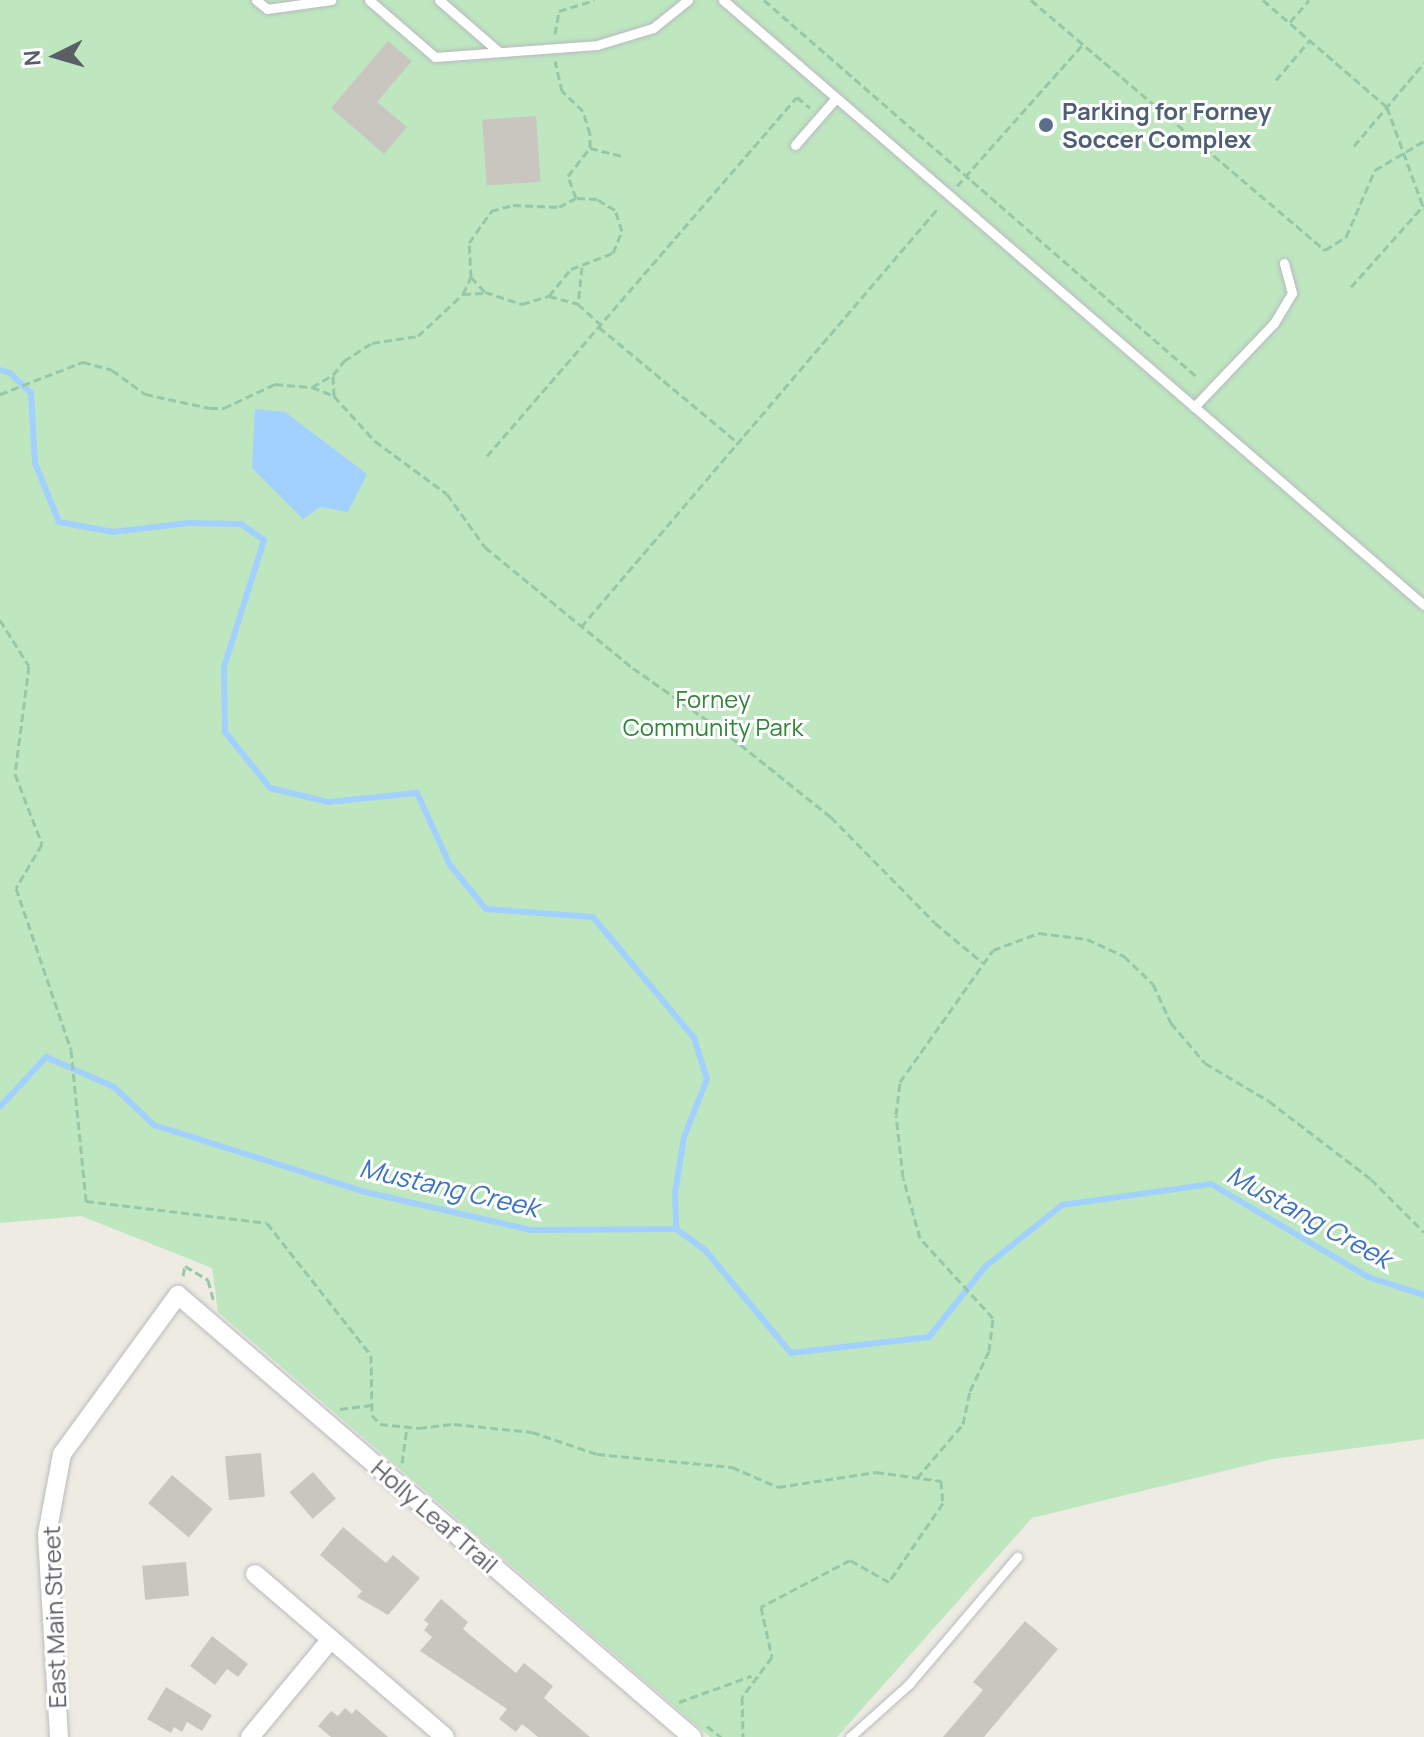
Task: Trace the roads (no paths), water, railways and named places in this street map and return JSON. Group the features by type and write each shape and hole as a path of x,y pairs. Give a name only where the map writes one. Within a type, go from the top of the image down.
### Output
{"street":[{"name":"East Main Street","path":"59,1737 47,1534 62,1454 178,1295"},
{"name":"Holly Leaf Trail","path":"178,1295 692,1737"},
{"path":"255,1574 445,1737"},
{"path":"250,1737 331,1639"}],"lane":[{"path":"256,0 267,9 331,0"},
{"path":"369,0 435,57 597,45 653,28 688,0"},
{"path":"439,0 499,52"},
{"path":"723,0 1424,605"},
{"path":"795,145 836,98"},
{"path":"1194,407 1274,323 1292,293 1284,263"},
{"path":"850,1737 909,1684 1017,1557"}],"water":[{"path":"255,409 285,412 367,474 348,512 320,507 303,519 252,468"}],"waterway":[{"path":"0,370 10,373 31,393 35,463 59,522 113,532 188,523 241,524 264,540 224,667 225,732 270,788 328,802 417,793 450,865 486,909 593,917 694,1038 707,1079 684,1137 675,1193 676,1229"},
{"name":"Mustang Creek","path":"0,1107 46,1057 114,1087 154,1125 365,1192 531,1230 676,1229 704,1249 791,1353 929,1337 985,1267 1062,1205 1211,1184 1368,1277 1424,1295"}],"place":[{"name":"Parking for Forney Soccer Complex","path":"1046,125"}],"park label":[{"name":"Forney Community Park","path":"713,713"}]}
